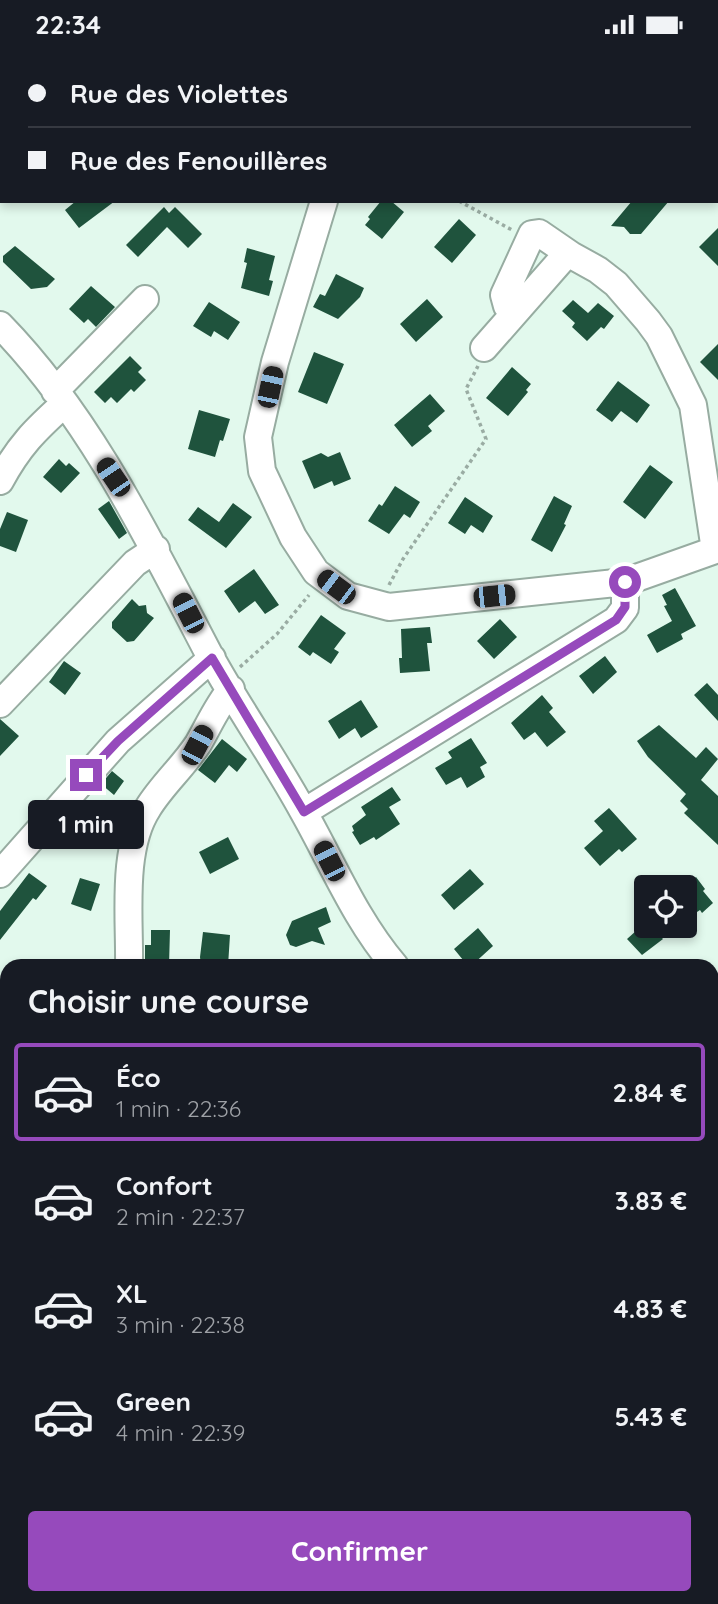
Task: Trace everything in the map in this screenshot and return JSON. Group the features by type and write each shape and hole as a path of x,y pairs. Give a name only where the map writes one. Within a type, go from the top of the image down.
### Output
{"street":[{"path":"323,203 275,362 258,437 262,471 293,537 316,572 348,596 389,607 625,582 716,550 693,405 659,336 648,321 616,284 539,233 532,234 504,295 507,306 514,314"},
{"path":"489,342 564,257 571,255"},
{"path":"0,481 13,456 145,299"},
{"path":"0,325 22,347 60,398 113,477 156,549 223,676 304,812 354,910 390,959"},
{"path":"0,704 135,563 156,549"},
{"path":"304,812 616,620 625,607 625,582"},
{"path":"0,874 118,741 223,676"},
{"path":"130,959 131,857 137,829 148,807 197,745 219,703 223,676"}],"path":[{"path":"463,203 516,232"},
{"path":"380,605 402,559 486,439 466,389 489,342"},
{"path":"223,676 277,634 323,577"}],"building":[{"path":"74,203 112,203 79,228 65,210"},
{"path":"379,203 393,203 404,212 382,239 365,225 370,219 368,217"},
{"path":"630,203 667,203 641,234 630,234 624,227 611,226"},
{"path":"164,207 169,213 175,207 202,234 188,248 167,227 138,257 126,245"},
{"path":"459,219 476,235 452,263 434,247"},
{"path":"718,228 718,266 699,247"},
{"path":"15,246 55,279 47,287 31,289 3,262 3,256"},
{"path":"247,248 275,256 269,280 273,281 269,296 241,288 247,263 244,262"},
{"path":"336,274 364,288 360,297 338,319 313,307 320,294 325,296"},
{"path":"91,286 115,307 96,327 88,319 84,323 69,309"},
{"path":"427,299 443,317 416,342 400,324"},
{"path":"573,300 588,313 598,303 614,316 604,329 601,327 587,341 572,327 575,323 562,311"},
{"path":"209,302 240,322 228,340 214,331 211,337 193,326"},
{"path":"718,344 718,380 700,362"},
{"path":"314,352 344,364 327,404 298,392"},
{"path":"130,356 142,368 138,372 146,380 134,392 131,389 117,403 111,397 105,403 94,392"},
{"path":"512,367 531,384 526,390 528,392 508,416 486,398"},
{"path":"618,381 650,405 637,423 621,411 612,422 596,410"},
{"path":"430,394 445,411 428,426 432,431 412,447 394,425"},
{"path":"199,410 230,419 215,457 188,449"},
{"path":"340,452 351,479 334,486 332,481 314,489 302,461 321,453 328,457"},
{"path":"59,459 66,466 69,463 80,473 61,493 43,477"},
{"path":"650,465 673,482 645,519 623,502"},
{"path":"395,486 420,502 410,518 404,514 389,534 368,521"},
{"path":"554,496 572,506 552,552 531,540"},
{"path":"465,497 493,516 483,533 471,525 465,534 448,523"},
{"path":"109,501 127,533 119,539 98,509"},
{"path":"233,503 252,517 226,548 188,520 198,507 219,522"},
{"path":"7,512 28,520 16,552 0,546 0,529"},
{"path":"254,569 279,605 265,614 255,601 239,613 224,591"},
{"path":"675,588 696,626 681,634 683,639 657,653 647,635 672,621 662,595"},
{"path":"132,599 139,606 146,605 147,613 154,618 134,641 127,642 112,628 112,622"},
{"path":"321,615 346,633 334,649 339,652 331,664 313,652 310,656 298,647"},
{"path":"500,619 517,637 494,659 477,641"},
{"path":"430,627 432,643 427,643 430,671 400,673 401,629"},
{"path":"605,656 617,672 593,694 579,676"},
{"path":"64,661 81,673 65,695 49,682"},
{"path":"707,683 718,695 718,721 694,695"},
{"path":"542,695 553,708 549,712 566,732 547,747 535,732 524,740 511,723"},
{"path":"361,700 378,727 361,738 355,728 339,739 328,721"},
{"path":"0,719 19,736 0,756"},
{"path":"659,725 696,758 706,747 718,759 701,780 718,796 718,845 684,813 688,809 680,801 686,794 648,757 637,741"},
{"path":"471,738 487,763 480,767 485,777 467,788 461,777 446,785 435,768 452,758 448,752"},
{"path":"222,739 247,759 237,772 229,765 215,783 198,770"},
{"path":"112,771 124,781 114,795 101,784"},
{"path":"392,787 401,800 389,807 400,824 376,840 374,837 360,845 352,832 352,826 366,815 361,807"},
{"path":"609,808 637,839 622,852 619,849 600,866 584,848 603,831 594,821"},
{"path":"228,837 239,859 210,874 199,852"},
{"path":"470,869 484,884 454,910 441,895"},
{"path":"29,873 47,886 36,900 33,898 0,940 0,911"},
{"path":"80,878 100,884 91,911 71,904"},
{"path":"697,878 713,903 702,913 700,910 697,912"},
{"path":"326,907 331,922 318,928 325,945 312,941 296,947 290,945 286,935 292,921"},
{"path":"478,928 493,946 479,959 462,959 454,949"},
{"path":"151,930 170,930 169,959 145,959 145,945 151,945"},
{"path":"203,932 230,935 228,959 200,957"},
{"path":"634,933 634,938 663,939 642,955 627,939"}],"route":[{"path":"86,775 118,741 212,658 304,812 616,620 625,607 625,582"}]}
